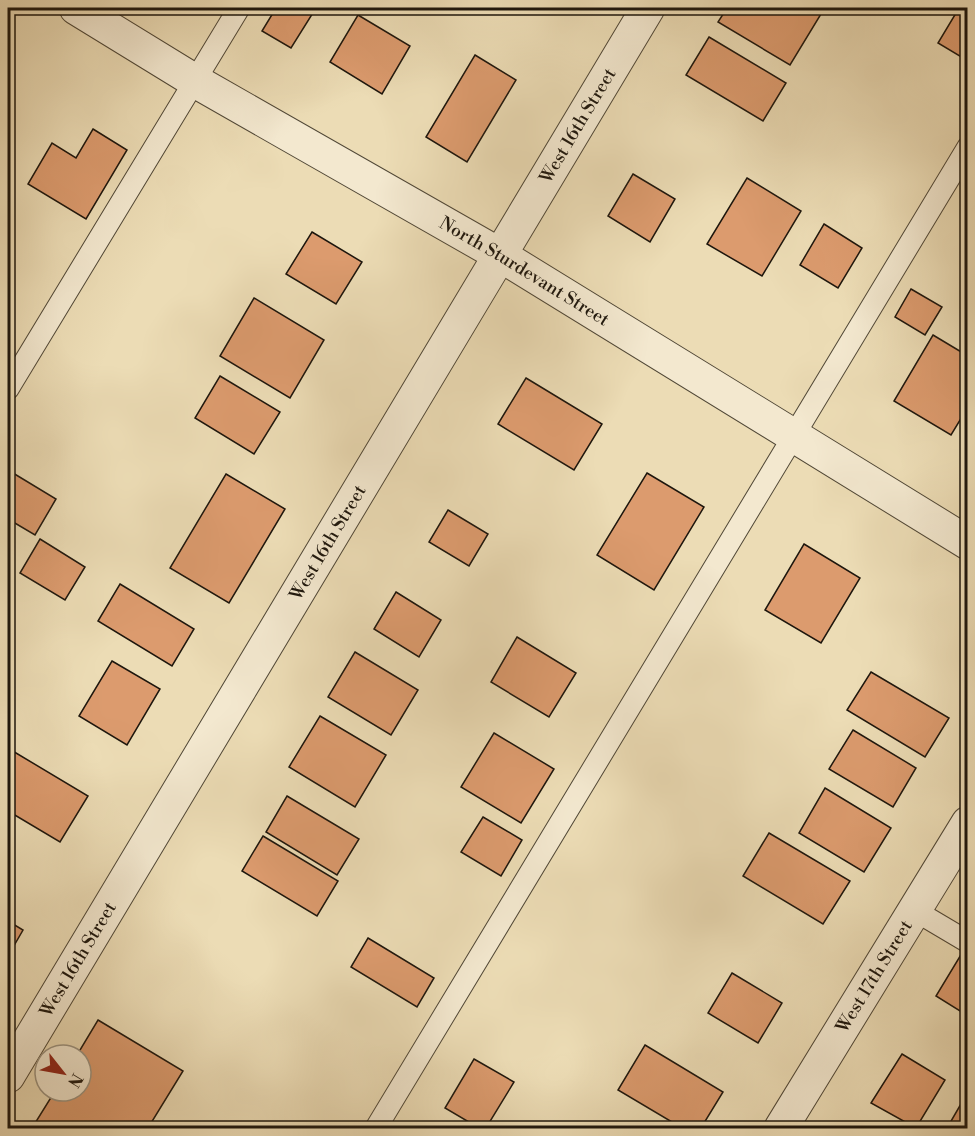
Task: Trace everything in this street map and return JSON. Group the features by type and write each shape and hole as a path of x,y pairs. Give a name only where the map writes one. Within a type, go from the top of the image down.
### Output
{"street":[{"name":"North Sturdevant Street","path":"76,8 195,81 500,255 968,543"},
{"name":"West 16th Street","path":"8,1076 648,8"},
{"name":"West 17th Street","path":"781,1128 968,823"}],"lane":[{"path":"8,389 239,8"},
{"path":"376,1128 968,147"},
{"path":"914,910 968,942"}],"building":[{"path":"276,8 316,8 291,48 262,31"},
{"path":"727,8 811,8 821,14 790,65 718,22"},
{"path":"959,8 968,8 968,61 938,43"},
{"path":"358,15 410,46 382,94 330,62"},
{"path":"709,37 786,83 763,121 686,75"},
{"path":"475,55 516,80 467,162 426,137"},
{"path":"93,129 127,150 86,219 28,184 52,143 76,158"},
{"path":"633,174 675,199 650,242 608,216"},
{"path":"747,178 801,211 762,276 707,244"},
{"path":"824,224 862,248 838,288 800,265"},
{"path":"312,232 362,262 336,304 286,274"},
{"path":"911,289 942,307 925,335 895,317"},
{"path":"254,298 324,340 290,398 220,356"},
{"path":"933,335 968,356 968,407 951,435 894,401"},
{"path":"220,376 280,412 254,454 195,418"},
{"path":"526,378 602,424 574,470 498,424"},
{"path":"8,470 56,499 35,535 8,519"},
{"path":"647,473 704,507 654,590 597,555"},
{"path":"226,474 285,509 229,603 170,568"},
{"path":"448,510 488,534 469,566 429,542"},
{"path":"40,539 85,567 65,600 20,573"},
{"path":"804,544 860,578 821,643 765,610"},
{"path":"120,584 194,629 172,666 98,621"},
{"path":"396,592 441,620 419,657 374,629"},
{"path":"517,637 576,673 549,717 491,682"},
{"path":"355,652 418,690 391,735 328,697"},
{"path":"112,661 160,689 127,745 79,716"},
{"path":"871,672 949,718 925,757 847,710"},
{"path":"320,716 386,755 355,807 289,767"},
{"path":"853,730 916,768 893,807 829,769"},
{"path":"494,733 554,769 521,823 461,787"},
{"path":"11,750 88,796 60,842 8,811 8,756"},
{"path":"825,788 891,828 864,872 799,833"},
{"path":"287,796 359,839 337,875 266,832"},
{"path":"483,817 522,840 501,876 461,852"},
{"path":"769,833 850,881 823,924 743,876"},
{"path":"263,836 338,881 317,916 242,871"},
{"path":"8,921 23,930 8,956"},
{"path":"368,938 434,978 417,1007 351,967"},
{"path":"962,953 968,956 968,1016 936,996"},
{"path":"732,973 782,1003 758,1043 708,1013"},
{"path":"98,1020 183,1071 148,1128 32,1128 48,1103 93,1103 93,1043 84,1043"},
{"path":"645,1045 723,1092 701,1128 682,1128 618,1090"},
{"path":"902,1054 945,1080 916,1128 871,1103"},
{"path":"474,1059 514,1082 486,1128 479,1128 445,1108"},
{"path":"965,1097 968,1128 947,1128"}]}
